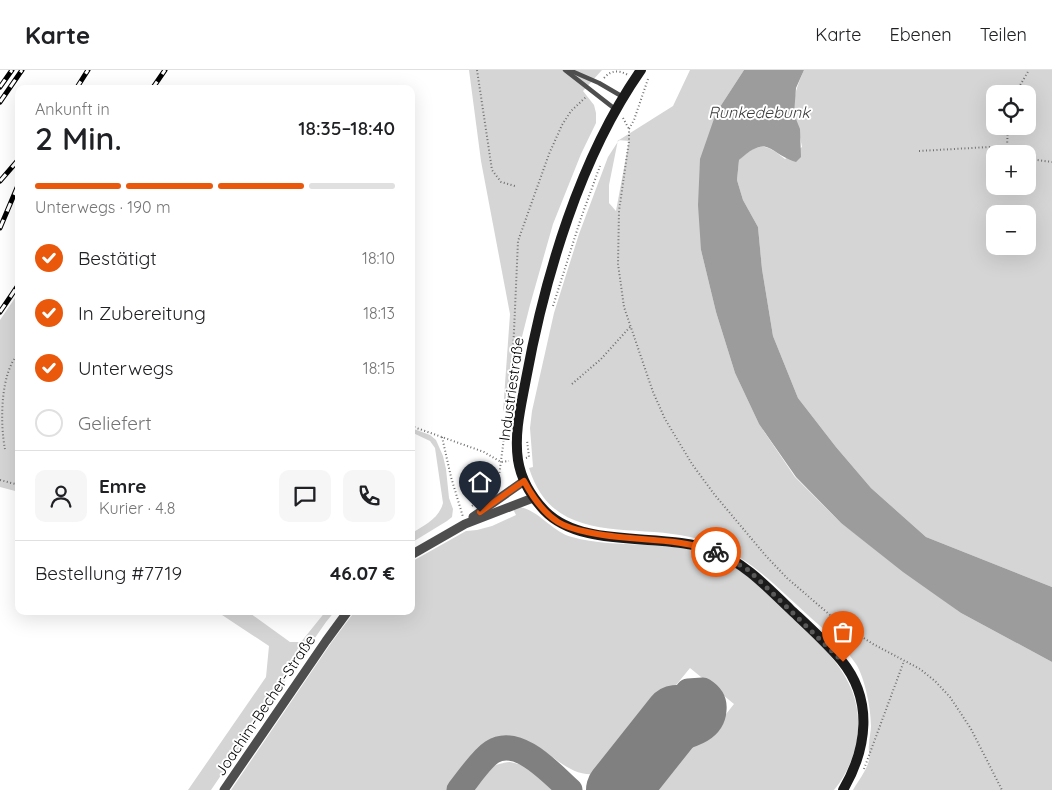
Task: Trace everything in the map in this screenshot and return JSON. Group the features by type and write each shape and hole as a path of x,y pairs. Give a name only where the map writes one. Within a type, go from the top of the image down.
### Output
{"street":[{"name":"Industriestraße","path":"645,72 634,80 616,110 580,186 565,226 535,329 518,419 518,459 524,481 533,498 558,522 575,529 611,537 698,546 715,552 747,569 772,592 843,662 857,688 864,719 863,737 860,755 852,775 843,790"},
{"path":"415,553 465,524 494,501 524,481"},
{"path":"465,524 533,498"},
{"name":"Joachim-Becher-Straße","path":"224,790 345,615"}],"lane":[{"path":"565,70 616,110"},
{"path":"569,70 599,83 623,97"}],"path":[{"path":"477,70 492,170 501,182 515,186"},
{"path":"1020,85 1029,70"},
{"path":"599,83 614,71 623,72 644,87"},
{"path":"645,72 644,87 634,120 629,129 619,211 618,264 624,306 630,327 653,392 665,419 687,456 714,494 787,578 837,621 873,644 920,669 950,697 971,729 1002,790"},
{"path":"498,484 512,376 518,241 549,154 562,125 571,111 591,91"},
{"path":"620,124 623,119"},
{"path":"919,151 986,147"},
{"path":"1036,160 1052,162"},
{"path":"550,314 581,218 601,164"},
{"path":"572,384 601,359 630,327"},
{"path":"5,449 0,435 2,390 11,361 15,356"},
{"path":"415,427 484,452 501,462"},
{"path":"518,459 529,457 527,435"},
{"path":"442,437 450,477 465,524"},
{"path":"0,480 15,484"},
{"path":"861,775 869,761 904,661"}],"shaded area":[{"path":"469,70 602,70 583,91 594,105 596,123 581,154 553,224 503,412 510,314 481,161"},
{"path":"690,70 744,70 716,113 701,250 716,312 735,373 759,424 795,477 841,523 961,613 1052,662 1052,790 853,790 869,760 870,711 865,685 859,670 836,640 780,589 733,553 706,541 690,537 667,533 619,530 575,520 556,510 540,493 529,468 533,467 530,428 532,411 554,313 579,234 608,157 618,142 609,185 609,203 616,211 629,141 619,140 673,106"},
{"path":"804,70 1052,70 1052,587 926,537 871,488 798,398 773,336 762,269 758,227 743,200 737,180 739,160 752,150 762,147 767,148 785,159 802,147 794,110 796,92"},
{"path":"15,298 15,491 0,487 0,320"},
{"path":"415,429 430,435 436,440 443,456 449,498 453,509 452,517 415,541 415,531 435,517 443,503 435,448 430,441 415,434"},
{"path":"520,507 527,509 558,531 572,537 607,543 662,546 698,551 726,562 745,574 815,639 839,667 849,683 855,700 858,718 857,739 852,759 834,790 647,790 683,746 707,738 734,704 690,668 606,771 590,774 576,771 524,740 510,738 493,743 480,752 449,790 231,790 352,615 415,615 415,560 466,531 492,526 516,515 513,509"},
{"path":"222,615 253,615 290,642 301,642 323,615 332,615 211,790 188,790 266,677 269,646"},
{"path":"510,762 527,766 558,790 470,790 486,771 496,765"}],"water":[{"name":"Runkedebunk","path":"744,70 804,70 796,88 794,114 800,129 801,157 796,162 763,146 757,148 739,160 737,180 743,200 758,227 762,269 773,336 798,398 871,488 926,537 1052,587 1052,662 961,613 903,572 841,523 796,477 759,424 735,373 716,312 701,250 698,205 700,159 716,113"}],"taxiway":[{"path":"652,749 689,736 706,726 712,719 714,710 712,698 703,690 688,691 682,699 676,717"},
{"path":"459,790 483,759 492,752 502,748 523,752 544,766 570,790"},
{"path":"618,790 634,771"}],"runway":[{"path":"618,790 676,717"}],"railway":[{"path":"0,87 12,70"},
{"path":"0,102 22,70"},
{"path":"79,85 88,70"},
{"path":"155,85 165,70"},
{"path":"0,181 15,164"},
{"path":"0,228 15,192"},
{"path":"0,312 15,290"}],"way so far":[{"path":"716,552 747,569 806,624 843,662"}],"route":[{"path":"480,512 524,481 533,498 546,512 558,522 575,529 611,537 698,546 716,552"}]}
